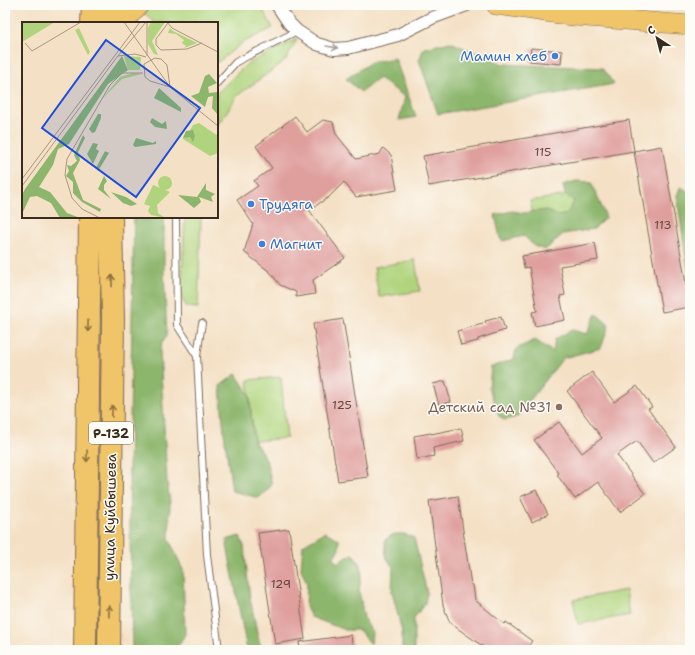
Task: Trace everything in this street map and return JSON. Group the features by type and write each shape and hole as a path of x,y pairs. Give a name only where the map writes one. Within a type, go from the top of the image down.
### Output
{"highway":[{"path":"92,5 92,22"},
{"path":"114,22 115,5"},
{"name":"улица Куйбышева","path":"85,650 90,218"},
{"name":"улица Куйбышева","path":"109,650 113,319 111,218"}],"main road":[{"path":"124,22 139,5"},
{"path":"496,5 573,16 690,25"}],"street":[{"path":"277,5 288,23 297,31 318,44 334,49 348,48 398,35 432,18 467,5"}],"lane":[{"path":"218,82 236,62 297,31"},
{"path":"176,218 177,325 197,356"},
{"path":"202,324 197,356 207,555 219,650"}],"green space":[{"path":"155,5 260,5 273,28 242,43 218,62 218,22 153,22 144,12"},
{"path":"297,39 286,60 238,95 218,125 218,92 247,64"},
{"path":"450,42 503,64 602,68 614,84 438,114 419,60 424,48"},
{"path":"395,58 416,117 399,120 405,97 379,78 361,92 346,79 371,62"},
{"path":"576,181 591,182 606,217 594,229 563,234 545,250 534,246 524,236 502,241 495,215 512,211 524,213 546,210 558,216 567,214 574,201 565,194 563,185"},
{"path":"680,187 687,190 691,198 688,208 691,220 689,240 690,290 687,281 688,272 677,196"},
{"path":"587,192 591,221 534,230 530,201"},
{"path":"134,218 164,218 164,273 167,336 162,342 160,352 167,482 170,502 169,539 183,570 185,634 176,650 132,650 129,473"},
{"path":"185,218 201,218 198,308 187,307 181,298"},
{"path":"415,260 420,291 379,297 374,267"},
{"path":"596,314 609,325 601,348 563,358 517,417 505,420 499,416 489,388 491,367 514,359 516,349 535,340 553,352 555,339 572,330 587,334"},
{"path":"236,374 249,394 254,441 266,459 272,485 259,498 232,491 224,433 220,386"},
{"path":"281,377 287,438 254,441 248,380"},
{"path":"325,532 339,539 339,549 334,556 336,563 353,554 359,562 362,570 359,591 364,618 372,632 371,644 359,630 345,630 311,617 306,607 307,583 301,569 303,545"},
{"path":"394,534 404,534 414,538 427,593 425,603 414,618 415,650 402,650 402,632 392,591 393,567 386,557 385,540"},
{"path":"240,536 244,546 250,598 259,642 265,650 247,650 226,540"},
{"path":"626,590 630,615 578,624 573,600"}],"building":[{"path":"531,48 562,51 561,64 529,61"},
{"path":"295,116 307,132 323,120 333,122 336,134 356,159 380,154 383,148 391,155 397,190 356,197 344,182 329,197 309,210 345,258 313,280 315,294 296,297 296,292 280,285 270,272 244,252 253,224 237,200 258,186 254,181 272,168 256,146"},
{"path":"629,120 634,151 429,186 423,156"},
{"path":"662,146 690,307 662,312 634,151"},
{"path":"595,243 598,260 560,266 565,295 560,296 565,320 535,326 532,312 537,311 529,267 524,268 522,256"},
{"path":"501,317 505,330 478,339 478,341 461,345 457,331"},
{"path":"343,319 368,477 338,481 313,324"},
{"path":"592,372 614,402 637,386 652,407 648,409 676,447 653,463 637,441 617,455 645,494 620,512 598,482 575,499 534,440 559,422 582,453 602,438 567,391"},
{"path":"445,381 451,402 439,405 433,384"},
{"path":"461,428 464,441 433,448 434,456 417,459 414,436"},
{"path":"536,490 548,514 532,522 520,497"},
{"path":"458,496 471,585 473,585 475,600 504,624 506,622 532,641 525,650 488,650 450,623 443,605 429,501"},
{"path":"289,529 305,639 275,644 258,533"},
{"path":"351,635 353,650 300,650 299,642"}],"place":[{"name":"Мамин хлеб","path":"555,56"},
{"name":"Трудяга","path":"251,204"},
{"name":"Магнит","path":"262,244"},
{"name":"Детский сад №31","path":"559,407"}]}
